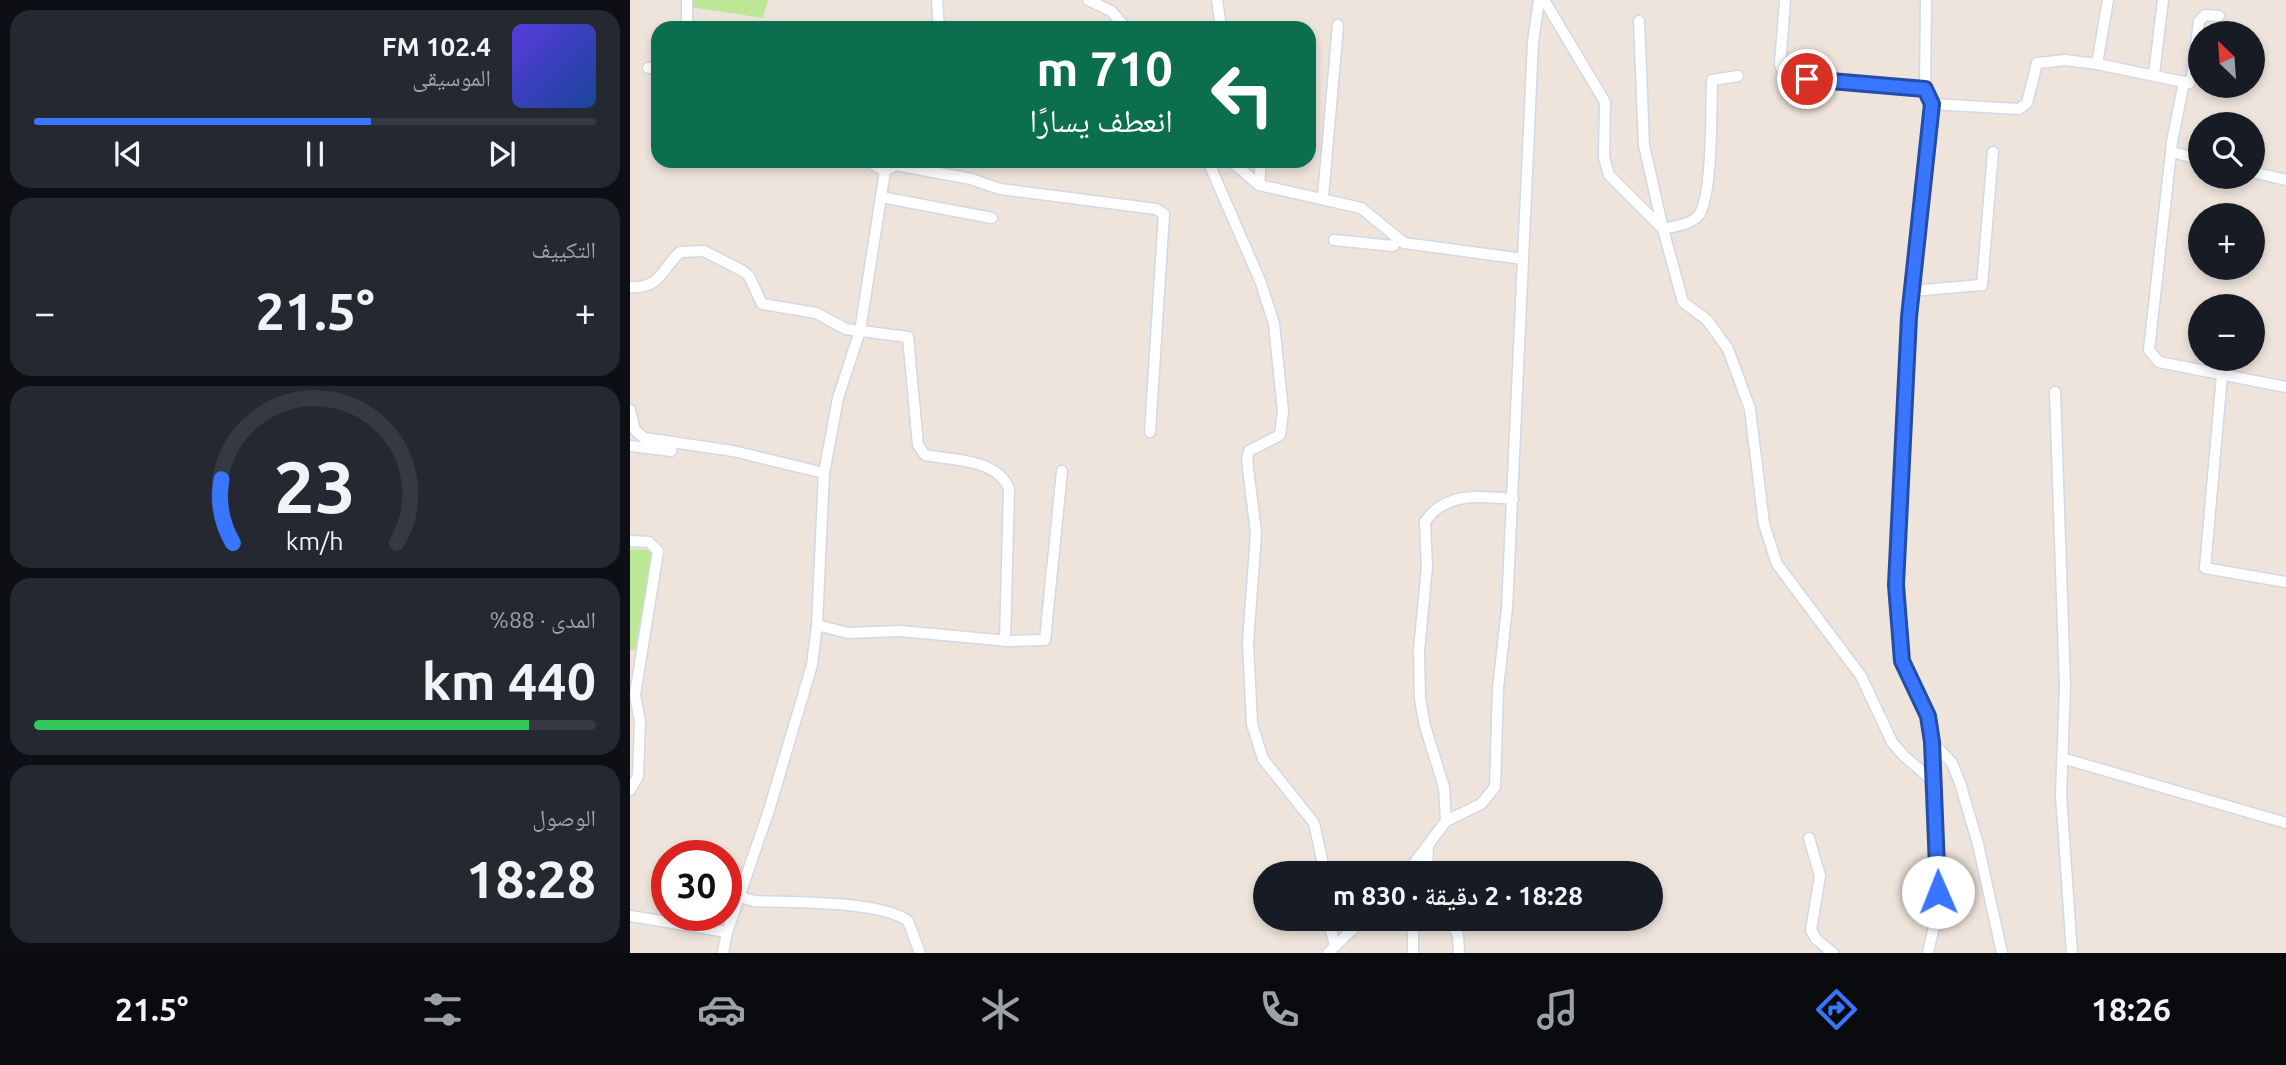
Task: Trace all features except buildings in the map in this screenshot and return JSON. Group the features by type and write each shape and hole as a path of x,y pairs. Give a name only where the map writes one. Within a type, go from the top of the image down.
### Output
{"street":[{"path":"687,0 687,21"},
{"path":"937,0 938,21"},
{"path":"1088,0 1111,11 1120,21"},
{"path":"1217,0 1220,21"},
{"path":"1541,0 1605,102 1604,157 1609,175 1663,229"},
{"path":"1417,861 1446,821 1488,798 1497,777 1498,688 1513,499 1533,42 1541,0"},
{"path":"1785,0 1780,65 1786,77 1925,89"},
{"path":"1926,0 1925,89 1932,104 1911,291 1897,539 1898,632 1902,661 1928,716 1932,742 1932,780 1937,819 1938,908 1928,953"},
{"path":"2097,64 2108,0"},
{"path":"2154,74 2163,0"},
{"path":"1932,104 2019,109 2027,103 2037,63 2066,60 2154,74 2189,83 2199,21 2204,15 2220,16"},
{"path":"1639,21 1644,145 1663,229 1683,302 1719,333 1741,381 1756,441 1764,524 1777,564 1861,676 1892,742 1932,780"},
{"path":"1323,197 1338,25"},
{"path":"1663,229 1692,221 1703,208 1708,174 1712,80 1716,77 1738,76"},
{"path":"2184,82 2171,152 2149,350 2159,362 2286,387"},
{"path":"1911,291 1982,285 1993,152"},
{"path":"2171,152 2188,156"},
{"path":"880,168 885,171"},
{"path":"885,171 890,168"},
{"path":"922,168 1008,190 1156,209 1164,214 1150,432"},
{"path":"1211,168 1268,303 1277,338 1282,396 1283,426 1280,436 1250,451 1247,460 1256,533 1248,643 1252,724 1263,759 1314,823 1322,861"},
{"path":"1239,168 1259,185 1323,197 1361,208 1398,239 1412,245 1523,259"},
{"path":"1244,168 1244,173"},
{"path":"1259,185 1260,168"},
{"path":"742,884 812,665 817,625 824,474 838,398 860,331 885,171"},
{"path":"2265,175 2286,180"},
{"path":"881,197 992,218"},
{"path":"1335,240 1393,246 1398,239"},
{"path":"630,287 642,288 653,284 680,252 704,251 749,276 762,304 816,313 840,327 908,337 918,445 925,455 989,467 1006,481 1009,489 1010,551 1005,641"},
{"path":"2222,375 2205,568 2286,582"},
{"path":"2055,392 2065,676 2062,758 2072,953"},
{"path":"630,410 639,434 672,444 733,451 824,474"},
{"path":"630,446 671,451 672,444"},
{"path":"817,625 848,634 921,632 1005,641 1045,640 1062,471"},
{"path":"1446,821 1441,773 1425,726 1420,699 1419,650 1427,567 1425,523 1438,510 1469,495 1513,499"},
{"path":"630,541 649,542 658,551 635,695 640,722 638,776 630,790"},
{"path":"1932,742 1952,763 1960,783 1978,844 2001,953"},
{"path":"2062,758 2286,823"},
{"path":"1809,838 1820,876 1811,930 1816,939 1833,953"},
{"path":"1427,861 1428,845"},
{"path":"742,897 754,901 851,906 896,915 908,921 920,953"},
{"path":"630,916 727,932 723,953"},
{"path":"1329,931 1331,949"},
{"path":"1331,949 1350,931"},
{"path":"1413,931 1413,953"},
{"path":"1456,931 1459,953"}],"green space":[{"path":"690,0 768,0 763,18 690,7"},
{"path":"630,549 654,550 635,650 630,650"}],"route":[{"path":"1807,79 1925,89 1932,104 1909,317 1896,585 1902,661 1906,676 1930,723 1934,759 1932,780 1937,819 1938,892"}]}
